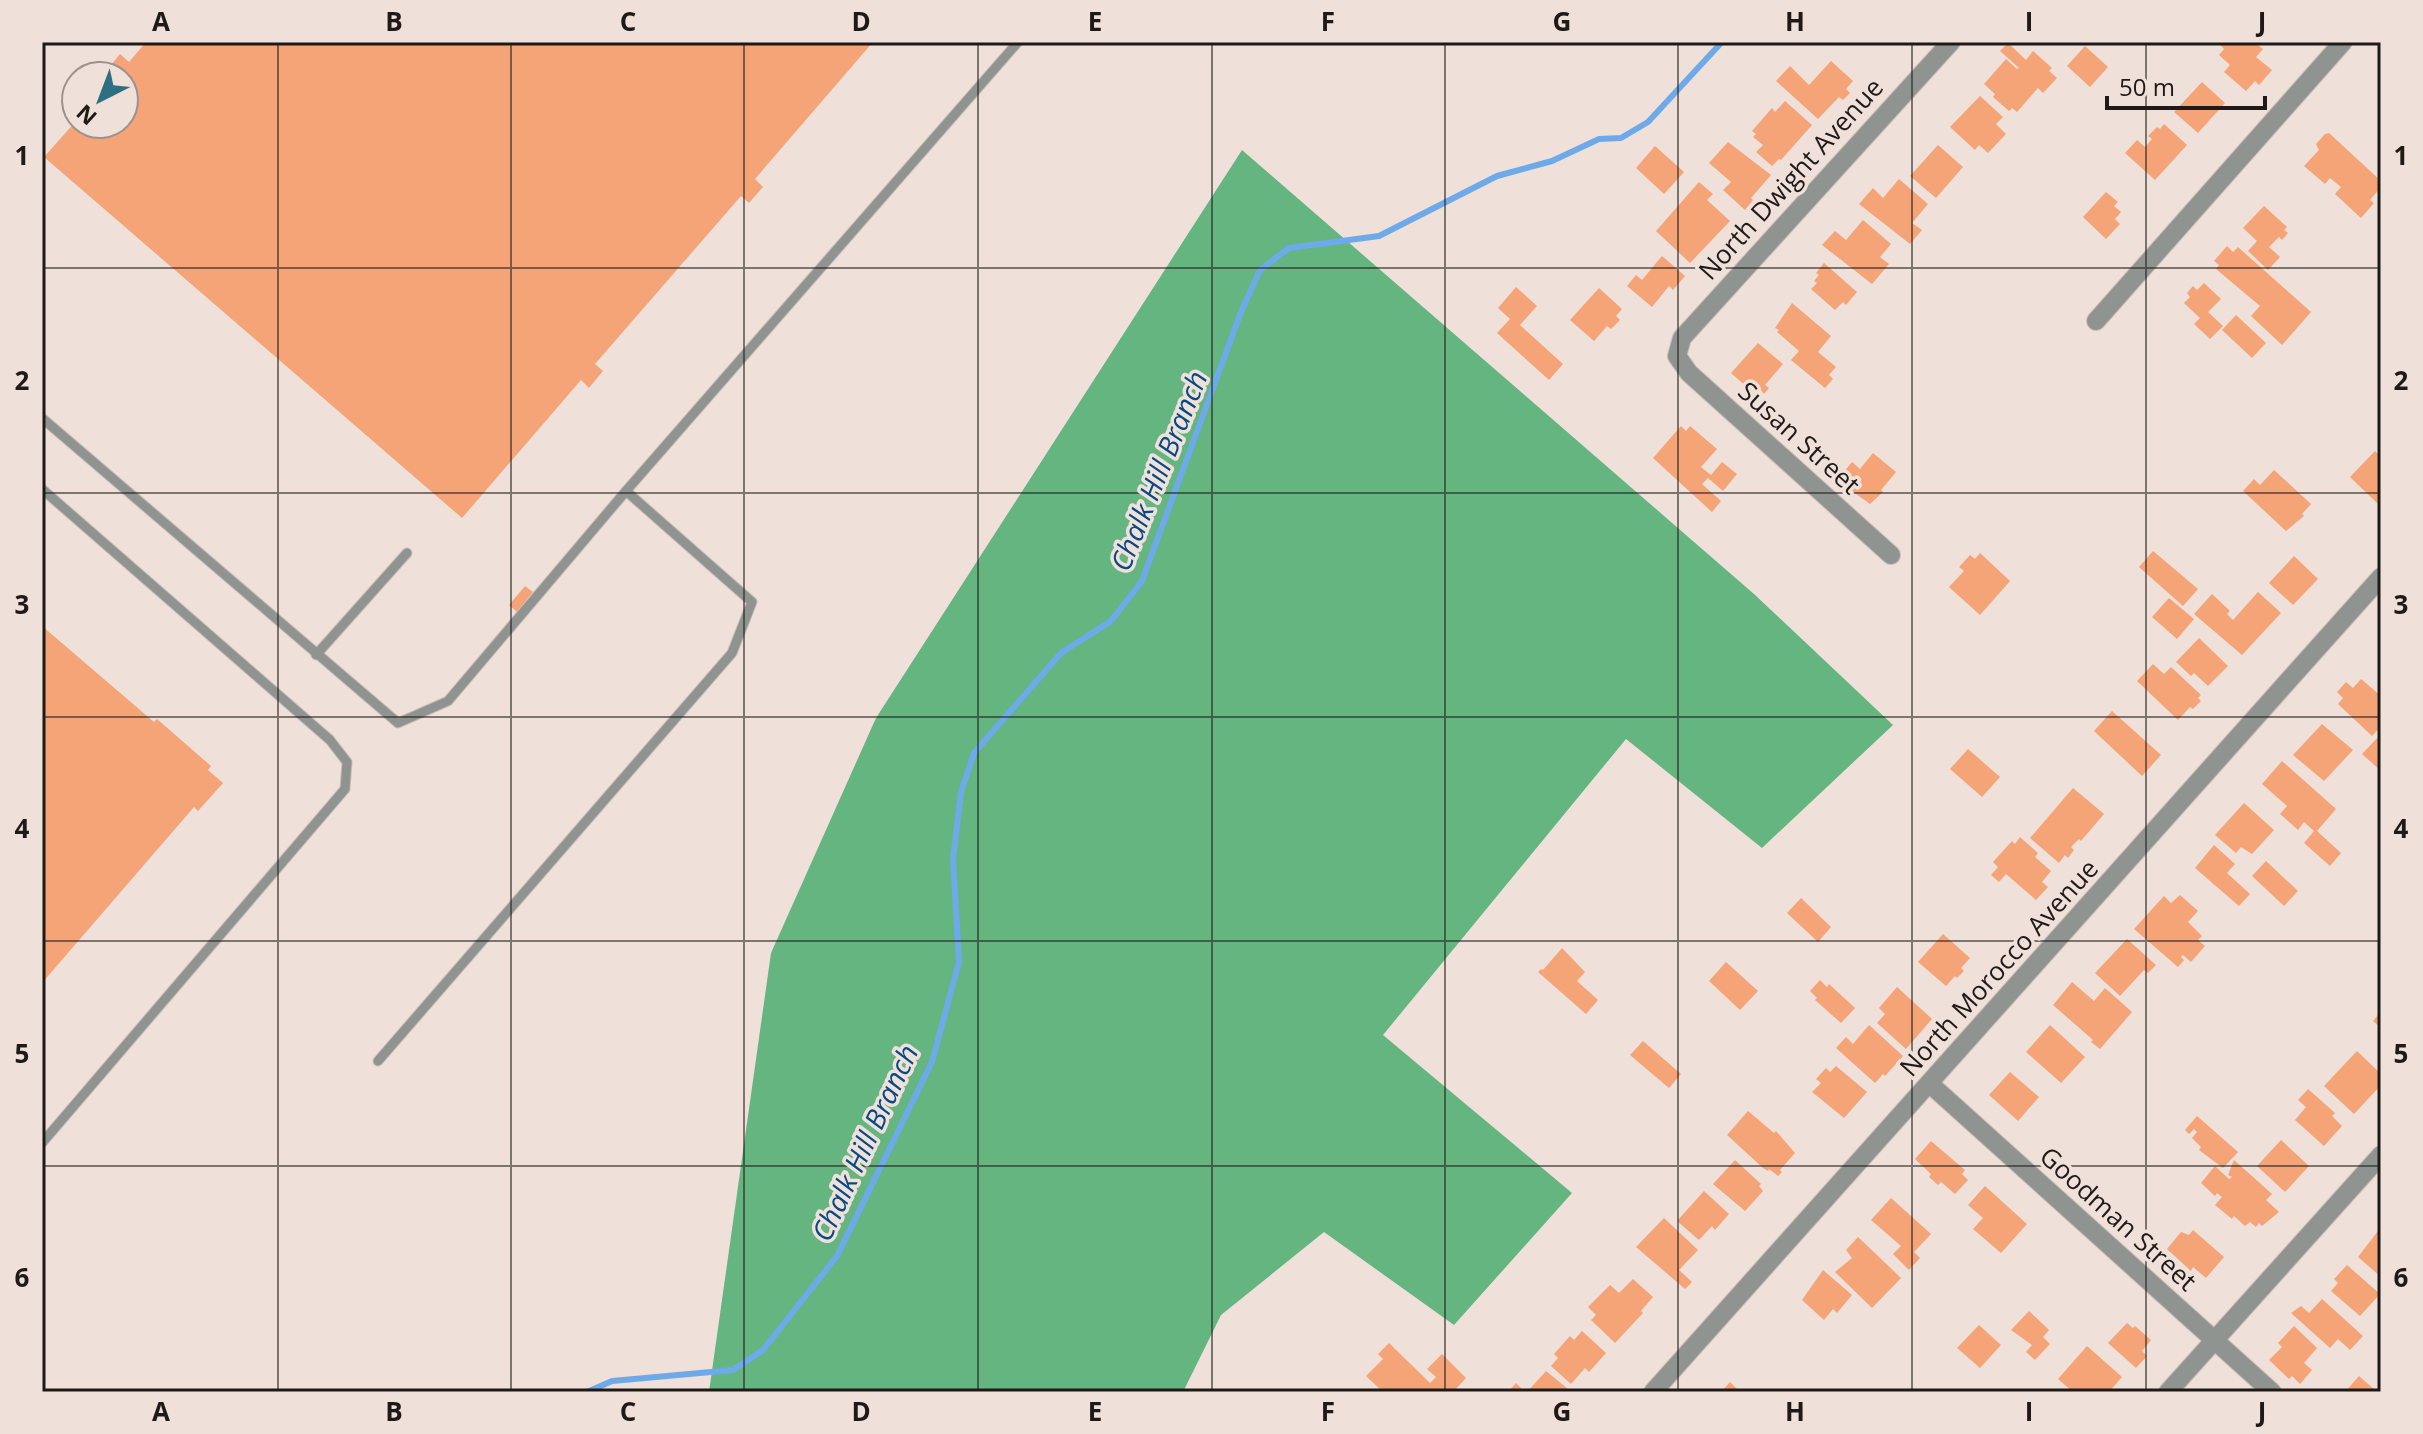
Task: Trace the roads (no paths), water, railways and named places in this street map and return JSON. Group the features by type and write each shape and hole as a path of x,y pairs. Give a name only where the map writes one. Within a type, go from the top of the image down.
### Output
{"street":[{"name":"North Dwight Avenue","path":"1677,356 1682,338 1951,42"},
{"path":"2096,321 2343,42"},
{"name":"Susan Street","path":"1677,356 1689,373 1891,555"},
{"name":"North Morocco Avenue","path":"1653,1392 2381,577"},
{"name":"Goodman Street","path":"1930,1084 2272,1392"},
{"path":"2168,1392 2381,1155"}],"lane":[{"path":"42,418 398,723 448,701 626,491 1018,42"},
{"path":"42,489 330,740 347,762 345,789 42,1143"},
{"path":"378,1061 732,653 752,602 626,491"},
{"path":"316,655 407,553"}],"waterway":[{"name":"Chalk Hill Branch","path":"587,1392 612,1381 733,1370 763,1350 837,1256 932,1062 959,962 953,859 961,792 974,753 1061,653 1111,621 1142,581 1241,312 1260,270 1289,248 1379,236 1497,176 1552,161 1599,139 1621,138 1648,122 1722,42"}]}
